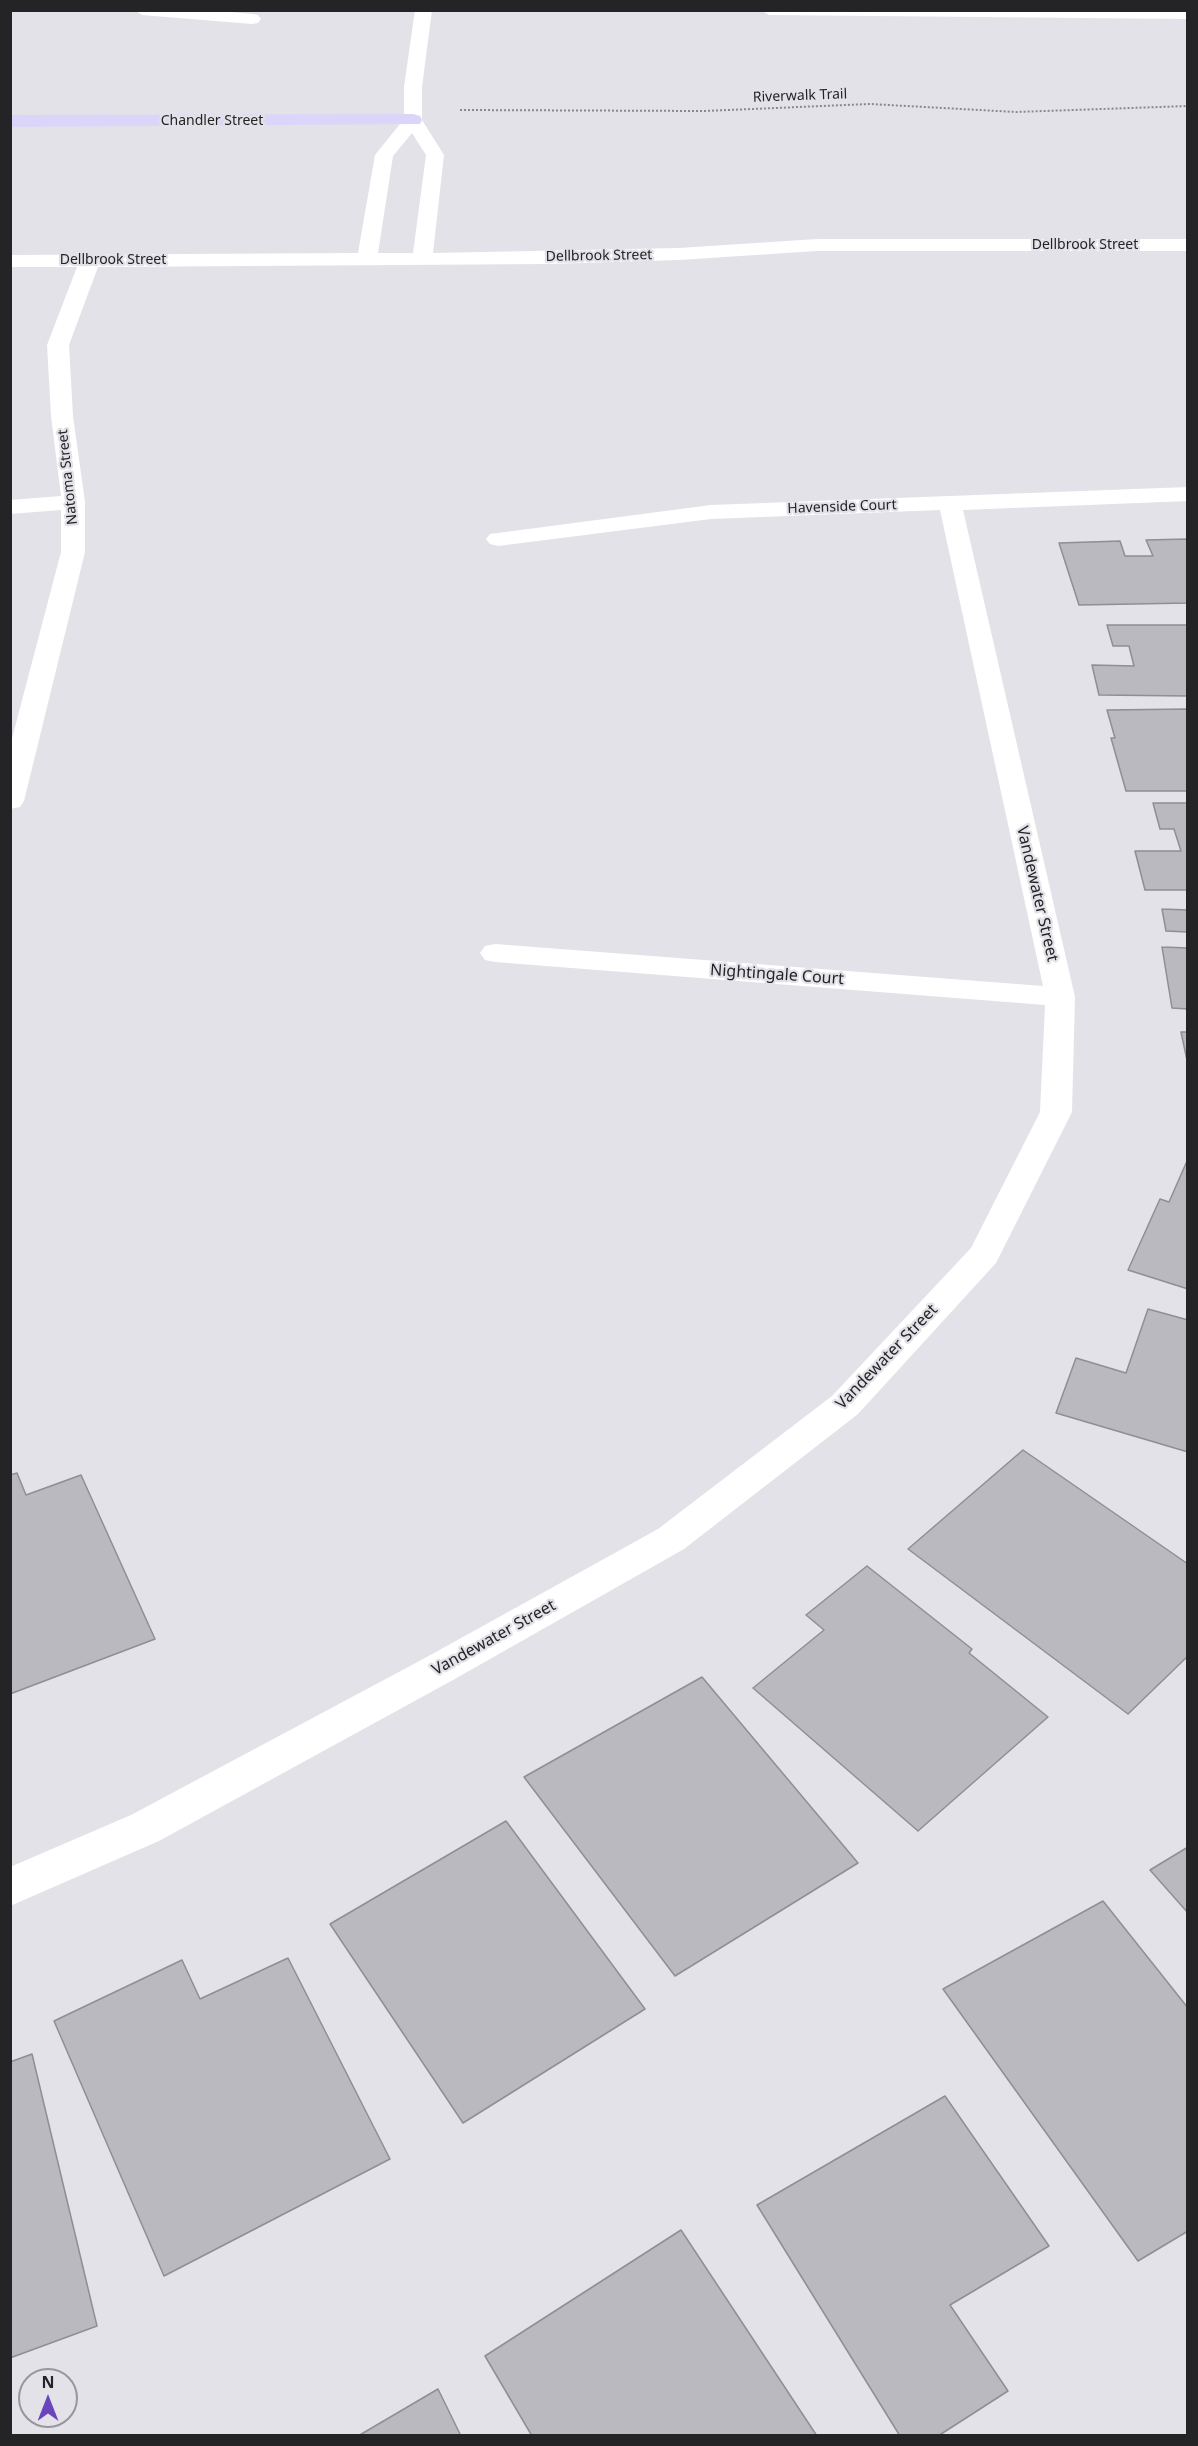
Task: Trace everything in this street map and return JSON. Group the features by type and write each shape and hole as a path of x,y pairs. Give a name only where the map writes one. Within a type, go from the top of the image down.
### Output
{"main road":[{"name":"Chandler Street","path":"10,121 413,115"}],"street":[{"path":"142,10 252,19"},
{"path":"422,259 435,155 413,115 413,87 424,10"},
{"path":"769,10 1188,14"},
{"path":"368,259 384,155 413,115"},
{"name":"Dellbrook Street","path":"10,261 422,259 679,254 817,245 1188,245"},
{"name":"Natoma Street","path":"10,801 73,552 73,502 62,416 58,345 90,260"},
{"name":"Havenside Court","path":"498,539 711,512 1188,494"},
{"path":"10,507 73,502"},
{"name":"Vandewater Street","path":"10,1887 145,1828 439,1669 671,1539 845,1405 984,1255 1056,1112 1060,996 950,503"},
{"name":"Nightingale Court","path":"495,953 1060,996"}],"path":[{"name":"Riverwalk Trail","path":"413,115 704,111 870,105 1016,112 1188,106"}],"building":[{"path":"1188,539 1188,603 1079,605 1059,543 1120,541 1125,556 1153,556 1146,540"},
{"path":"1107,625 1188,625 1188,696 1099,695 1092,665 1134,666 1129,646 1113,646"},
{"path":"1188,709 1188,791 1126,791 1111,738 1115,738 1107,710"},
{"path":"1153,803 1188,803 1188,890 1145,890 1135,851 1181,851 1174,829 1160,829"},
{"path":"1162,909 1188,910 1188,932 1166,931"},
{"path":"1162,947 1188,948 1188,1009 1172,1008"},
{"path":"1181,1032 1188,1032 1188,1065"},
{"path":"1187,1161 1188,1289 1128,1270 1160,1199 1169,1202"},
{"path":"1148,1309 1188,1320 1188,1452 1056,1413 1076,1358 1126,1373"},
{"path":"1023,1450 1188,1564 1188,1656 1128,1714 908,1549"},
{"path":"17,1473 26,1495 81,1475 155,1639 10,1694 10,1475"},
{"path":"867,1566 972,1649 969,1653 1048,1717 918,1831 753,1688 824,1630 806,1615"},
{"path":"702,1677 858,1863 675,1976 524,1777"},
{"path":"506,1821 645,2009 463,2123 330,1924"},
{"path":"1188,1847 1188,1913 1150,1870"},
{"path":"1103,1901 1188,2008 1188,2231 1138,2261 943,1989"},
{"path":"288,1958 390,2159 164,2276 54,2021 182,1960 200,1999"},
{"path":"32,2054 97,2326 10,2358 10,2062"},
{"path":"945,2096 1049,2246 950,2305 1008,2391 938,2436 900,2436 757,2205"},
{"path":"681,2230 817,2436 532,2436 485,2356"},
{"path":"438,2389 461,2436 358,2436"}]}
